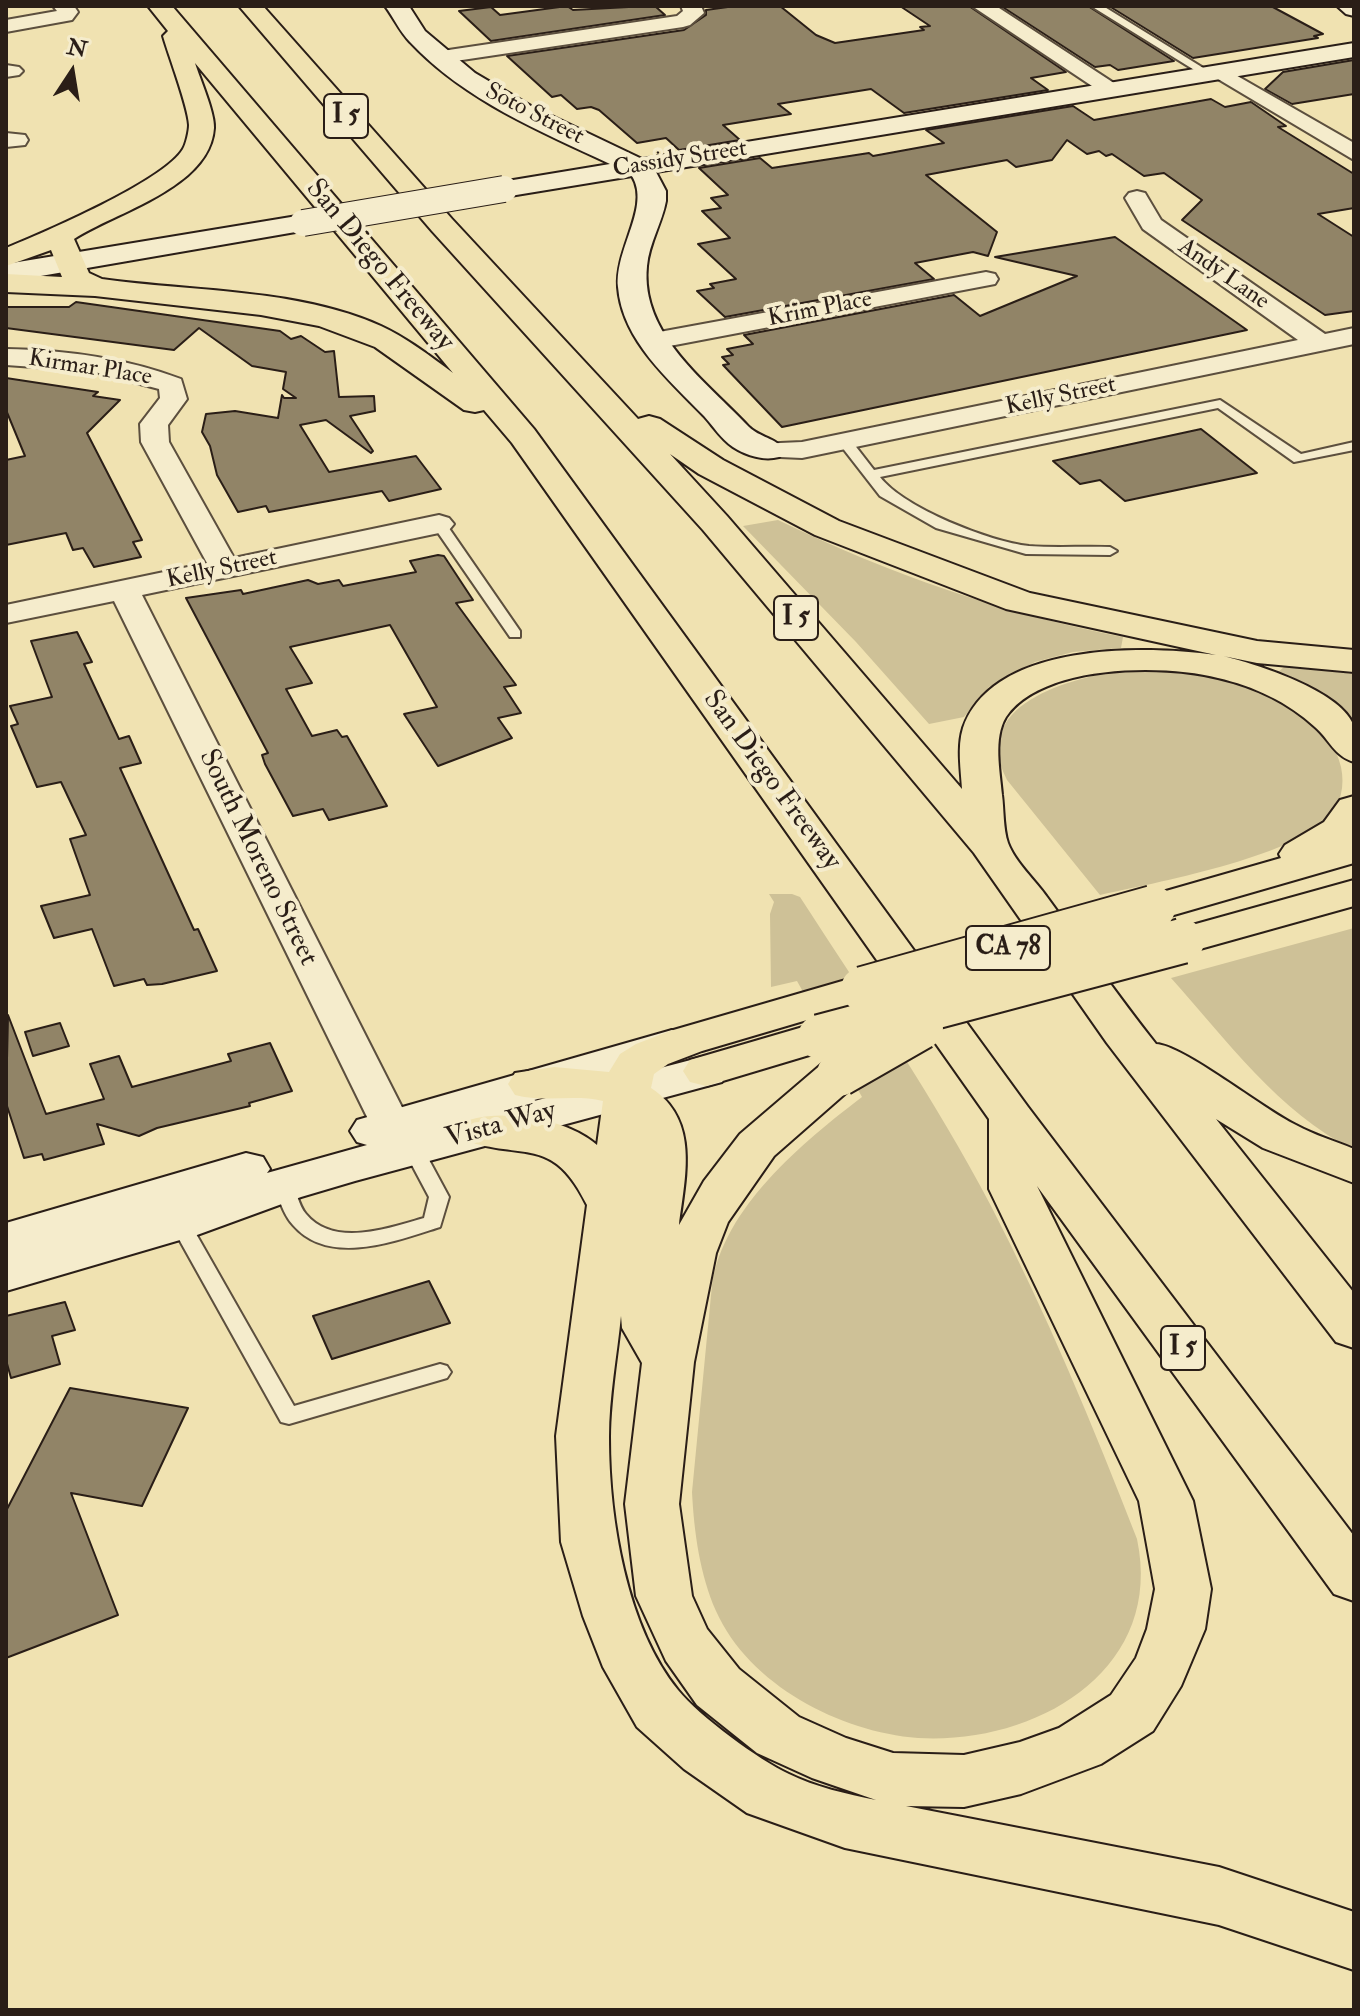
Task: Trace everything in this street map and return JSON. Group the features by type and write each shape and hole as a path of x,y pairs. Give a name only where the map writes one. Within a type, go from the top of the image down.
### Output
{"highway":[{"name":"I 5","path":"251,6 442,225 715,523 988,844 1123,1033 1354,1329"},
{"path":"95,287 77,278 65,250 77,225 147,193 195,153 202,126 166,14"},
{"name":"San Diego Freeway","path":"166,14 523,436 1012,1118 1354,1578"},
{"path":"6,258 65,250"},
{"path":"6,283 95,287 303,313 358,327 408,356 523,436"},
{"path":"600,394 711,467 775,503 827,528 1019,601 1257,652 1354,661"},
{"path":"988,844 981,730 993,710 1026,682 1075,666 1132,658 1187,662 1237,671 1282,688 1320,710 1343,733 1354,750"},
{"path":"1247,881 1329,839 1351,816 1354,808"},
{"name":"CA 78","path":"821,1040 1153,908 1354,850"},
{"name":"CA 78","path":"821,1040 927,1023 999,991 1354,893"},
{"path":"1313,904 1354,907"},
{"path":"1123,1033 1223,1103 1280,1137 1354,1167"},
{"path":"821,1040 757,1145 721,1193 691,1253 668,1362 652,1504 664,1596 686,1644 718,1687 778,1735 833,1760 893,1779 964,1781 1021,1768 1080,1746 1132,1713 1161,1669 1176,1629 1183,1589 1166,1501 1013,1189 1012,1118"},
{"name":"Vista Way","path":"696,1056 821,1040"},
{"path":"531,1084 558,1080 604,1085 627,1092 658,1120 665,1139 644,1294 647,1328 668,1362"},
{"path":"627,1092 582,1436 589,1542 611,1616 632,1667 658,1709 705,1751 768,1794 845,1821 1219,1896 1354,1941"},
{"path":"485,1131 540,1137 577,1153 590,1163 611,1204"}],"main road":[{"name":"Soto Street","path":"397,6 416,35 466,79 538,120 639,167"},
{"name":"Cassidy Street","path":"6,273 65,250 303,223 1354,50"},
{"path":"639,167 651,180 655,198 634,255 631,282 640,322 744,440 768,450"},
{"name":"Vista Way","path":"6,1240 171,1210 284,1185 531,1084 696,1056"},
{"name":"Vista Way","path":"6,1273 171,1210 402,1138 485,1131 627,1092 696,1056"}],"street":[{"path":"982,6 1112,89"},
{"path":"6,26 56,19 68,12 64,7"},
{"path":"442,57 690,12"},
{"path":"1214,73 1354,153"},
{"name":"Andy Lane","path":"1137,198 1151,224 1320,343"},
{"name":"Krim Place","path":"654,341 986,279"},
{"name":"Kelly Street","path":"768,450 802,450 845,442 1354,336"},
{"name":"Kirmar Place","path":"6,357 34,357 148,375 172,385 174,399 154,424 155,442 225,569"},
{"name":"Kelly Street","path":"6,614 439,524"},
{"name":"South Moreno Street","path":"124,590 402,1138"}],"lane":[{"path":"1096,6 1214,73"},
{"path":"871,475 1220,404 1299,459 1354,446"},
{"path":"845,442 885,493 941,525 1026,550 1110,551"},
{"path":"439,524 515,634"},
{"path":"284,1185 300,1221 324,1237 373,1240 433,1222 439,1197 402,1138"},
{"path":"171,1210 289,1416 440,1372"}],"shaded area":[{"path":"778,520 861,557 947,590 1078,628 1123,637 1121,648 1073,652 1035,662 989,687 964,717 929,724 856,642 743,526"},
{"path":"1285,666 1354,674 1354,722 1335,706 1275,675"},
{"path":"1136,668 1193,674 1256,690 1286,702 1311,719 1330,740 1341,767 1341,794 1332,813 1310,832 1254,856 1186,876 1100,895 1007,780 999,752 1003,729 1016,711 1036,697 1087,677"},
{"path":"769,894 800,897 947,1127 1012,1247 1050,1329 1137,1539 1140,1586 1131,1627 1111,1662 1082,1691 1046,1713 1006,1728 962,1737 918,1738 888,1734 829,1715 774,1682 751,1661 731,1637 716,1611 706,1583 696,1538 692,1492 712,1285 719,1257 732,1229 769,1179 815,1135 862,1097 797,981 771,987 770,914 774,902"},
{"path":"1354,928 1354,1150 1301,1116 1277,1095 1171,978"}],"building":[{"path":"567,6 573,10 647,6 656,7 665,15 491,41 459,11 491,7 500,15"},
{"path":"735,6 780,6 816,35 835,43 924,30 920,27 930,26 900,6 969,6 1066,72 1031,78 1048,90 904,113 871,89 778,104 791,114 723,125 740,140 679,150 666,138 637,143 599,110 591,107 577,109 561,95 552,97 507,56 684,30 706,15 706,10"},
{"path":"1001,6 1088,6 1174,61 1118,70 1110,65 1095,67"},
{"path":"1109,6 1271,6 1323,34 1314,36 1318,38 1193,58"},
{"path":"1354,60 1354,94 1292,104 1265,89 1283,72"},
{"path":"1211,99 1225,107 1251,102 1286,126 1278,127 1354,174 1354,208 1318,214 1354,237 1354,311 1325,315 1182,220 1202,200 1164,173 1144,176 1112,154 1106,156 1099,151 1087,154 1067,140 1052,160 1016,167 1007,160 926,175 997,232 988,256 973,252 915,263 934,279 725,317 697,291 714,288 710,284 736,279 698,244 730,238 702,211 721,208 711,198 728,195 699,168 760,158 772,168 869,153 873,156 944,143 926,130 1073,106 1094,120"},
{"path":"1115,237 1247,330 782,427 723,365 729,364 722,357 733,355 727,349 753,344 744,335 954,295 980,316 1077,276 995,257"},
{"path":"76,302 280,331 291,339 301,336 325,352 334,351 339,397 374,396 375,411 350,416 373,451 371,453 326,420 300,425 329,472 416,456 441,489 389,501 382,491 269,512 266,506 238,512 217,475 210,446 202,432 206,414 235,411 278,418 282,395 284,398 296,398 283,389 286,372 252,366 199,328 174,350 6,328 6,307 69,307"},
{"path":"6,378 98,392 93,396 120,400 87,433 142,540 133,542 141,557 94,567 83,548 73,550 66,533 6,545 6,460 25,456 6,410"},
{"path":"1201,429 1257,473 1125,501 1100,480 1080,484 1053,461"},
{"path":"444,556 473,600 456,603 516,685 504,687 521,713 498,718 512,738 438,766 404,714 437,707 390,625 290,647 312,683 286,689 312,736 337,730 342,737 347,736 387,806 329,820 323,809 293,816 265,764 262,755 268,753 186,598 241,590 243,594 308,580 318,584 339,580 343,586 416,572 410,561"},
{"path":"77,632 92,662 84,664 119,739 129,736 141,763 120,768 194,930 198,929 217,971 162,984 147,985 144,979 114,986 92,929 54,938 41,906 90,895 70,839 86,835 61,782 37,787 11,726 18,724 10,706 52,697 31,641"},
{"path":"8,1015 46,1114 104,1099 90,1064 119,1056 132,1087 231,1061 228,1054 270,1043 292,1091 249,1103 250,1106 157,1128 139,1136 97,1124 104,1144 44,1160 42,1154 24,1158 6,1103"},
{"path":"60,1023 69,1046 33,1056 25,1032"},
{"path":"429,1281 450,1323 332,1359 313,1316"},
{"path":"65,1302 75,1330 52,1336 60,1364 11,1378 6,1360 6,1316"},
{"path":"70,1388 188,1408 142,1506 71,1493 118,1615 6,1658 6,1511"}]}
